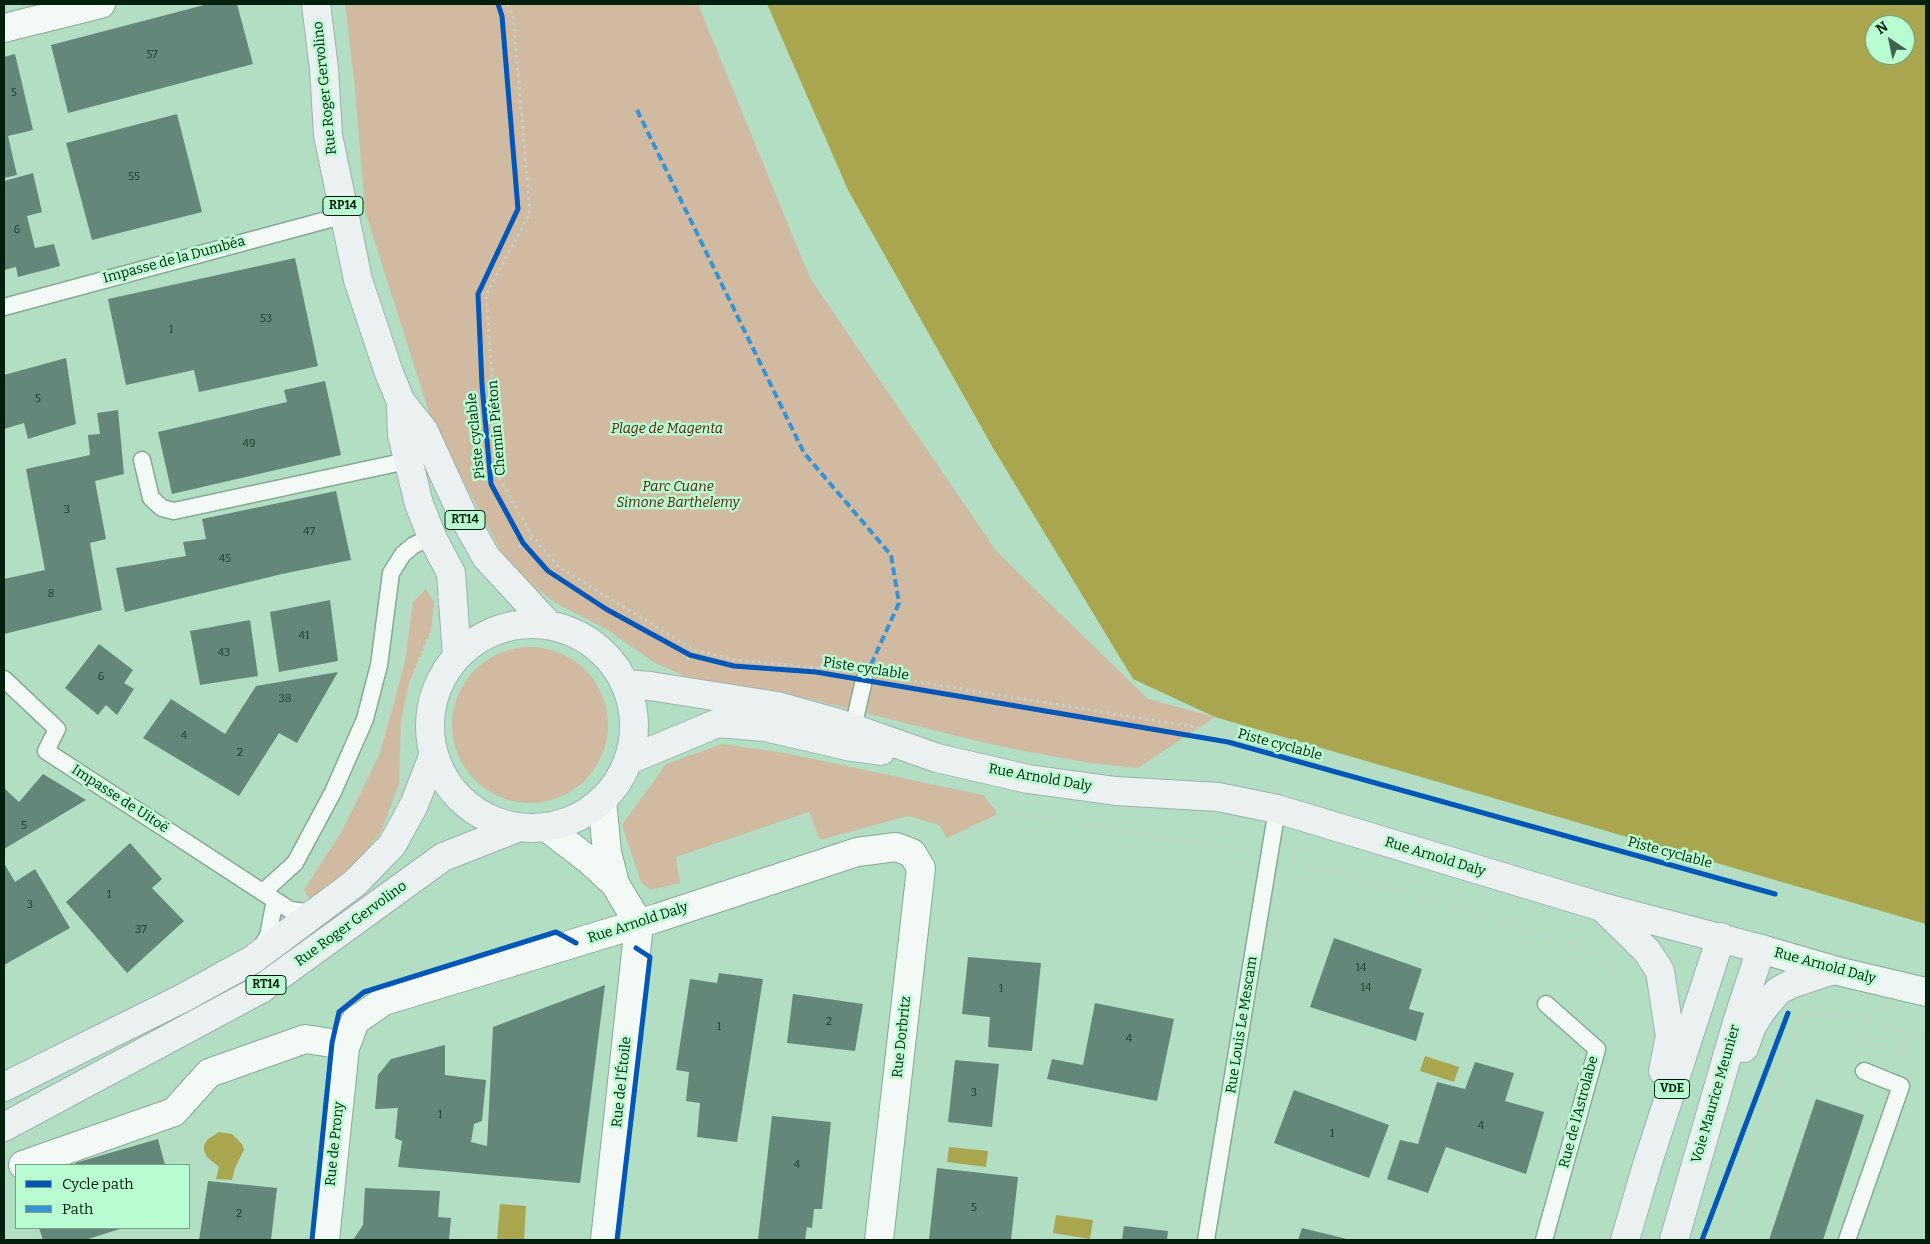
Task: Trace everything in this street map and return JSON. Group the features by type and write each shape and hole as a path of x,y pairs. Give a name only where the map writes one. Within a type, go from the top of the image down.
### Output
{"main road":[{"name":"Rue Roger Gervolino","path":"316,4 324,69 328,135 358,280 379,346 401,402 424,431 462,514 486,557 549,625"},
{"name":"Rue Roger Gervolino","path":"401,402 402,435 419,504 432,537 451,573 456,656"},
{"path":"524,623 549,625 573,631 595,645 613,662 626,684 634,709 635,734 629,760 618,782 602,800 586,813 567,822 546,827 518,828 489,820 465,804 446,782 433,756 428,730 431,703 441,678 456,656 476,640 499,628 524,623"},
{"name":"Rue Arnold Daly","path":"626,684 777,706 853,728 937,758"},
{"name":"Rue Arnold Daly","path":"629,760 718,723 765,727 852,747 937,758 1028,779 1116,791 1218,797 1277,809 1602,907 1761,949"},
{"name":"Rue Roger Gervolino","path":"4,1088 175,1002 252,960 317,913 355,883 392,845 414,805 433,756"},
{"name":"Rue Roger Gervolino","path":"4,1127 261,989 443,857 518,828"},
{"path":"1602,907 1647,951 1660,971 1670,1036 1647,1165"},
{"name":"VDE","path":"1625,1240 1647,1165 1721,937"},
{"name":"Voie Maurice Meunier","path":"1674,1240 1738,1020 1761,949"},
{"path":"1697,1160 1752,1026 1762,1010 1778,991 1791,984 1833,970"}],"street":[{"path":"4,28 101,4"},
{"path":"602,800 607,852 614,884"},
{"path":"546,827 590,861 614,884 639,924"},
{"name":"Rue Arnold Daly","path":"345,1048 356,1021 384,1002 639,924 857,852 896,847"},
{"name":"Rue Dorbritz","path":"879,1240 921,868 912,853 896,847"},
{"name":"Rue de l'Étoile","path":"605,1240 639,924"},
{"name":"Rue Arnold Daly","path":"1761,949 1833,970 1926,992"},
{"path":"26,1164 174,1112 209,1073 306,1039 332,1043 345,1048"},
{"name":"Rue de Prony","path":"325,1240 345,1048"}],"lane":[{"name":"Impasse de la Dumbéa","path":"4,307 345,215"},
{"path":"142,460 151,498 162,508 174,511 435,454"},
{"path":"252,960 268,936 269,896 295,864 333,792 365,719 379,665 390,573 403,554 414,545 432,537"},
{"name":"Impasse de Uitoë","path":"4,679 57,729 46,751 269,896"},
{"path":"853,728 864,680"},
{"name":"Rue Louis Le Mescam","path":"1206,1240 1277,809"},
{"path":"269,896 290,910 317,913"},
{"name":"Rue de l'Astrolabe","path":"1544,1240 1596,1049 1546,1004"},
{"path":"1847,1240 1901,1086 1864,1071"}],"path":[{"path":"519,535 530,550"},
{"path":"887,677 1238,734 1777,887"},
{"path":"1270,856 1461,908 1586,949 1624,976"},
{"path":"1795,1013 1848,1015 1912,1034 1926,1041"},
{"path":"1714,1240 1802,1014"},
{"path":"1868,1021 1863,1041 1907,1052 1912,1034"}],"green space":[{"name":"Plage de Magenta","path":"345,4 698,4 810,278 997,552 1148,699 1215,717 1138,768 1090,763 1018,750 786,693 711,682 682,675 655,663 606,629 557,604 528,582 504,557 432,422 365,211 355,89"},
{"path":"426,589 434,602 431,632 409,683 401,721 399,784 381,832 354,866 322,897 309,898 304,890 342,831 380,753 405,662 413,602"},
{"path":"522,647 538,647 553,650 567,656 585,670 599,688 605,702 608,725 605,748 599,762 585,780 567,794 553,800 538,803 522,803 507,800 493,794 475,780 465,768 455,748 452,733 452,717 455,702 461,688 475,670 487,660 507,650"},
{"path":"722,744 785,753 983,795 996,811 996,815 947,838 939,825 908,816 820,840 809,812 676,857 680,883 650,890 641,882 622,825 666,764"}],"shaded area":[{"path":"767,4 1926,4 1926,924 1215,717 1133,679 993,448 848,190"},
{"path":"1425,1056 1459,1067 1454,1082 1420,1071"},
{"path":"219,1132 232,1134 242,1144 244,1150 235,1168 232,1180 216,1179 219,1167 207,1157 204,1151 204,1145 208,1139"},
{"path":"949,1147 988,1151 986,1167 947,1162"},
{"path":"500,1204 526,1206 524,1240 497,1240"},
{"path":"1056,1215 1093,1220 1090,1239 1053,1233"}],"building":[{"path":"208,4 237,4 253,64 68,113 51,45"},
{"path":"15,54 33,130 8,136 17,175 4,178 4,57"},
{"path":"177,114 202,212 92,240 66,143"},
{"path":"33,173 42,212 27,216 35,248 54,244 60,266 18,277 16,267 4,270 4,181"},
{"path":"295,258 318,366 199,392 194,370 126,385 108,299"},
{"path":"66,358 76,424 28,439 24,423 4,429 4,375"},
{"path":"325,381 341,455 172,494 158,432 287,402 284,390"},
{"path":"118,410 124,474 95,481 106,539 90,543 102,610 4,634 4,579 45,570 26,469 90,455 88,435 100,434 97,413"},
{"path":"336,491 351,560 282,574 125,612 116,568 186,556 183,542 206,539 202,519"},
{"path":"330,600 338,661 279,672 270,612"},
{"path":"250,620 258,676 200,685 190,631"},
{"path":"99,644 133,670 124,683 134,689 117,715 106,705 98,715 65,688"},
{"path":"338,672 297,743 279,733 239,796 143,738 171,699 225,734 256,686"},
{"path":"43,774 86,800 4,849 4,788 19,802"},
{"path":"130,843 162,879 152,888 184,921 127,973 66,902"},
{"path":"4,863 15,882 35,869 70,928 4,965"},
{"path":"1334,938 1422,969 1409,1009 1424,1013 1416,1041 1310,1007"},
{"path":"968,957 1041,963 1032,1051 988,1047 990,1017 962,1014"},
{"path":"719,973 763,979 737,1142 697,1137 700,1103 686,1101 689,1072 676,1070 690,979 717,983"},
{"path":"605,985 580,1183 398,1167 402,1141 395,1138 398,1108 375,1109 378,1075 391,1059 445,1045 445,1075 486,1080 482,1121 474,1124 471,1142 487,1146 493,1027"},
{"path":"793,994 863,1004 855,1051 787,1043"},
{"path":"1095,1003 1174,1019 1157,1101 1047,1079 1052,1059 1083,1065"},
{"path":"955,1060 999,1064 992,1127 948,1122"},
{"path":"1475,1062 1514,1073 1505,1101 1544,1112 1526,1174 1446,1147 1428,1193 1387,1179 1400,1140 1418,1144 1437,1082 1465,1089"},
{"path":"1294,1090 1389,1125 1369,1178 1274,1143"},
{"path":"1816,1099 1864,1115 1823,1240 1769,1240"},
{"path":"772,1116 831,1122 822,1209 814,1209 812,1228 807,1227 805,1240 758,1240"},
{"path":"158,1139 165,1164 76,1164"},
{"path":"937,1168 1018,1177 1011,1240 929,1240"},
{"path":"208,1181 277,1188 271,1240 199,1240"},
{"path":"365,1188 440,1191 438,1217 451,1218 449,1240 353,1240 363,1225"},
{"path":"1124,1226 1168,1231 1167,1240 1122,1240"},
{"path":"1302,1228 1351,1240 1298,1240"},
{"path":"39,1229 120,1229 85,1240 43,1240"}],"marked path":[{"path":"637,110 804,453 891,555 899,603 864,680"}],"cycle path":[{"name":"Chemin Piéton","path":"498,4 502,16 518,209 478,294 482,385 491,484 523,543 548,571 606,609 690,655 734,666 816,672 1228,742 1775,894"},
{"path":"312,1240 332,1043 339,1012 364,992 556,932 576,943"},
{"path":"617,1240 650,957 636,948"},
{"path":"1702,1240 1788,1013"}],"park label":[{"name":"Parc Cuane Simone Barthelemy","path":"678,496"}]}
